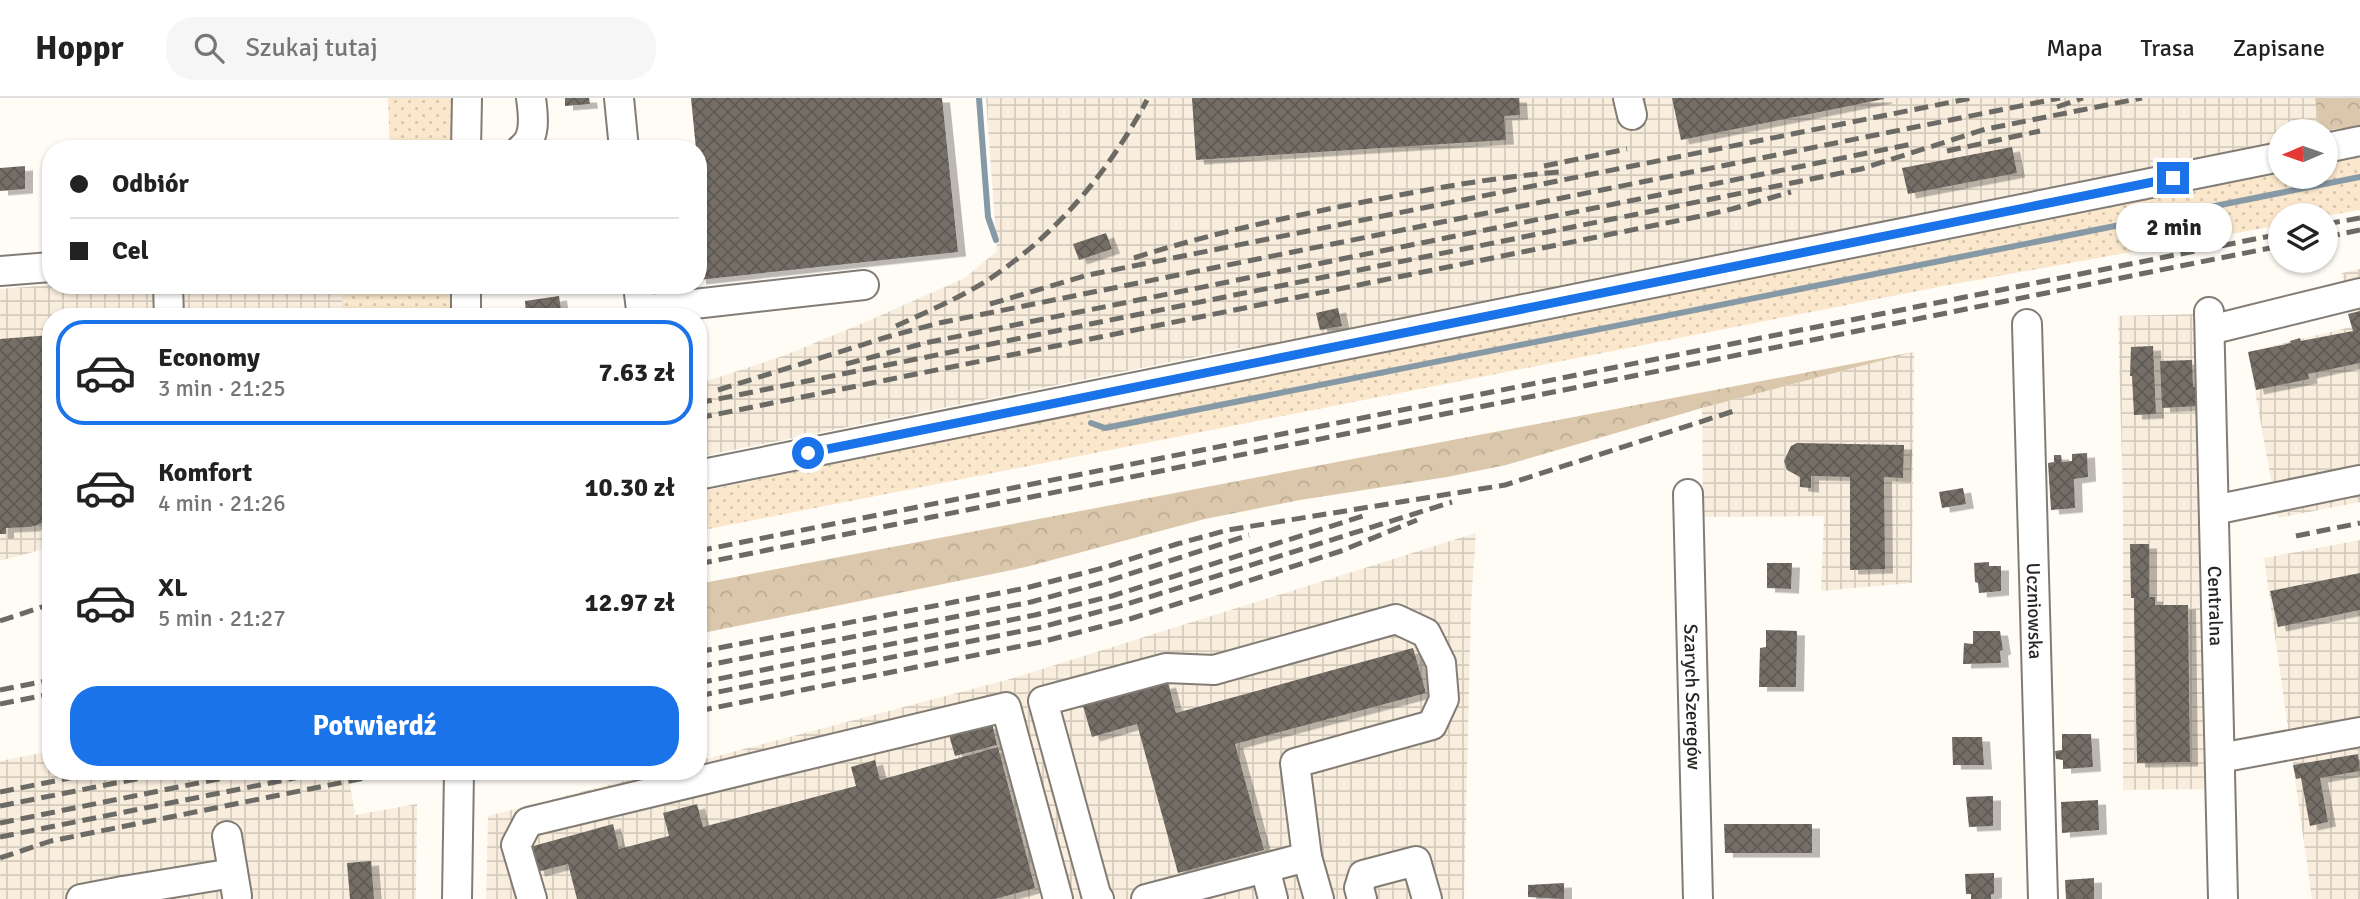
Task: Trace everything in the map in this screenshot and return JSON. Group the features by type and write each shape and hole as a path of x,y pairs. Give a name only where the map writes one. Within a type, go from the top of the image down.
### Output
{"street":[{"path":"466,140 467,98"},
{"path":"529,140 534,124 531,98"},
{"path":"619,98 623,140"},
{"path":"2338,146 2360,141"},
{"path":"707,473 1768,253 2268,159"},
{"path":"0,271 42,268"},
{"path":"659,308 864,285"},
{"name":"Centralna","path":"2223,899 2210,321 2360,293"},
{"name":"Uczniowska","path":"2027,324 2043,899"},
{"path":"2214,510 2360,480"},
{"name":"Szarych Szeregów","path":"1689,494 1698,899"},
{"path":"1099,899 1043,701 1166,668 1213,670 1396,620 1426,633 1441,663 1444,699 1432,725 1295,763 1307,857 1319,899"},
{"path":"707,779 1006,707 1058,899"},
{"path":"2220,758 2360,732"},
{"path":"457,899 459,780"},
{"path":"532,899 516,845 528,822 703,780"},
{"path":"81,899 235,885 227,836"},
{"path":"1146,899 1307,857"},
{"path":"1362,899 1359,888 1363,875 1416,861 1427,899"},
{"path":"1265,868 1273,899"}],"shaded area":[{"path":"388,98 456,98 454,140 390,140"},
{"path":"986,98 2360,98 2360,157 2338,162 2338,119 2268,119 2268,175 1247,377 1241,348 707,455 707,381 783,356 965,278 997,251"},
{"path":"2360,157 2360,210 2338,214 2338,203 2268,203 2268,227 1943,286 707,529 707,490 1247,377 2268,175 2268,189 2338,189 2338,162"},
{"path":"2360,269 2360,502 2278,518 2248,352 2351,327 2342,273"},
{"path":"42,286 42,294 342,294 343,308 42,308 42,549 0,561 0,289"},
{"path":"342,294 451,294 451,308 343,308"},
{"path":"2198,314 2204,789 2123,790 2123,504 2118,316"},
{"path":"1914,352 1912,583 1821,591 1824,516 1703,517 1702,408"},
{"path":"1476,533 1471,604 1464,899 486,899 488,816 627,780 707,780 707,759 1014,678"},
{"path":"2360,540 2360,899 2312,899 2264,558"},
{"path":"42,753 42,780 349,780 355,815 417,804 416,899 0,899 0,761"}],"green space":[{"path":"2315,98 2360,98 2360,126 2338,129 2338,119 2318,119"},
{"path":"1914,352 1702,408 1506,465 1205,519 1026,567 707,632 707,582"}],"building":[{"path":"565,98 589,98 590,104 565,106"},
{"path":"691,98 942,98 958,252 707,279 707,140 695,140"},
{"path":"1192,98 1519,98 1520,115 1504,116 1506,140 1196,160"},
{"path":"1672,98 1884,98 1884,99 1681,140"},
{"path":"2012,147 2017,173 1908,194 1902,168"},
{"path":"25,166 25,189 0,191 0,168"},
{"path":"1106,233 1112,249 1079,260 1073,244"},
{"path":"559,296 561,308 525,308 525,301"},
{"path":"1338,308 1342,326 1320,330 1316,313"},
{"path":"2360,311 2360,363 2308,374 2309,379 2256,390 2248,352 2291,343 2290,341 2300,338 2301,341 2353,331 2348,314"},
{"path":"42,336 42,523 30,527 6,528 6,534 0,534 0,339"},
{"path":"2153,346 2156,414 2134,415 2130,376 2131,347"},
{"path":"2192,360 2193,387 2198,387 2199,406 2162,408 2160,361"},
{"path":"1797,443 1904,445 1903,478 1884,477 1885,569 1850,570 1850,477 1811,476 1811,488 1800,487 1800,477 1787,470 1784,461 1791,446"},
{"path":"2087,453 2088,477 2074,479 2075,508 2051,510 2048,463 2054,462 2054,455 2061,455 2062,462 2072,461 2072,454"},
{"path":"1963,488 1966,504 1942,508 1939,492"},
{"path":"2130,544 2149,544 2149,597 2155,597 2155,605 2188,605 2190,762 2137,763 2134,598 2131,598"},
{"path":"1989,562 1989,566 2001,566 2001,591 1979,593 1978,583 1975,582 1974,563"},
{"path":"1767,563 1792,563 1791,589 1767,588"},
{"path":"2360,573 2360,610 2278,627 2270,591"},
{"path":"1766,630 1797,631 1796,687 1759,687 1760,648 1766,647"},
{"path":"1973,631 2000,631 2003,650 2000,651 2001,663 1963,664 1964,643 1973,644"},
{"path":"1413,648 1426,693 1235,744 1264,850 1178,873 1137,724 1092,737 1083,706 1168,683 1176,713"},
{"path":"992,723 997,745 955,756 949,735"},
{"path":"2062,734 2091,734 2093,767 2063,769 2063,760 2056,759 2055,751 2062,750"},
{"path":"1952,737 1982,737 1984,765 1953,765"},
{"path":"998,747 1035,888 995,899 577,899 568,864 537,872 530,847 613,824 619,849 669,836 663,813 697,804 703,827 856,786 851,767 875,760 880,780"},
{"path":"2358,754 2360,771 2320,778 2328,822 2310,826 2301,778 2296,779 2293,765"},
{"path":"1993,796 1993,826 1969,827 1966,797"},
{"path":"2098,800 2099,830 2062,833 2061,802"},
{"path":"1724,824 1812,824 1812,853 1725,853"},
{"path":"371,861 374,899 350,899 347,863"},
{"path":"1994,873 1994,894 1991,894 1991,899 1971,899 1971,894 1966,894 1965,874"},
{"path":"2094,878 2094,899 2066,899 2065,880"},
{"path":"1564,883 1564,899 1528,897 1528,885"}],"waterway":[{"path":"979,98 988,217 996,240"},
{"path":"1091,423 1105,428 2360,177"}],"railway":[{"path":"990,304 1088,275 1972,98"},
{"path":"718,390 939,323 2060,98"},
{"path":"2057,107 2083,98"},
{"path":"707,401 1861,169 1986,129 2142,98"},
{"path":"896,326 977,287 1036,243 1098,177 1147,100"},
{"path":"1947,151 2040,131"},
{"path":"846,364 925,343 1912,144"},
{"path":"1544,166 1627,149"},
{"path":"1134,258 1214,235 1348,205 1479,181 1559,172"},
{"path":"707,416 1701,216 1791,192"},
{"path":"2338,222 2360,218"},
{"path":"2338,235 2360,230"},
{"path":"707,549 2268,236"},
{"path":"707,562 2268,248"},
{"path":"707,650 1026,588 1228,530 1505,485 1737,410"},
{"path":"707,694 1042,627 1124,605 1452,502"},
{"path":"707,681 1035,615 1112,596 1363,516"},
{"path":"707,709 1041,642 1130,619 1341,551 1417,520"},
{"path":"2296,536 2360,523"},
{"path":"707,665 1031,602 1108,581 1249,535"},
{"path":"0,621 42,607"},
{"path":"0,690 42,682"},
{"path":"0,704 42,696"},
{"path":"0,792 60,780"},
{"path":"0,806 131,780"},
{"path":"0,823 213,780"},
{"path":"0,837 285,780"},
{"path":"0,858 51,841 354,780"}],"route":[{"path":"808,453 2173,178"}]}
